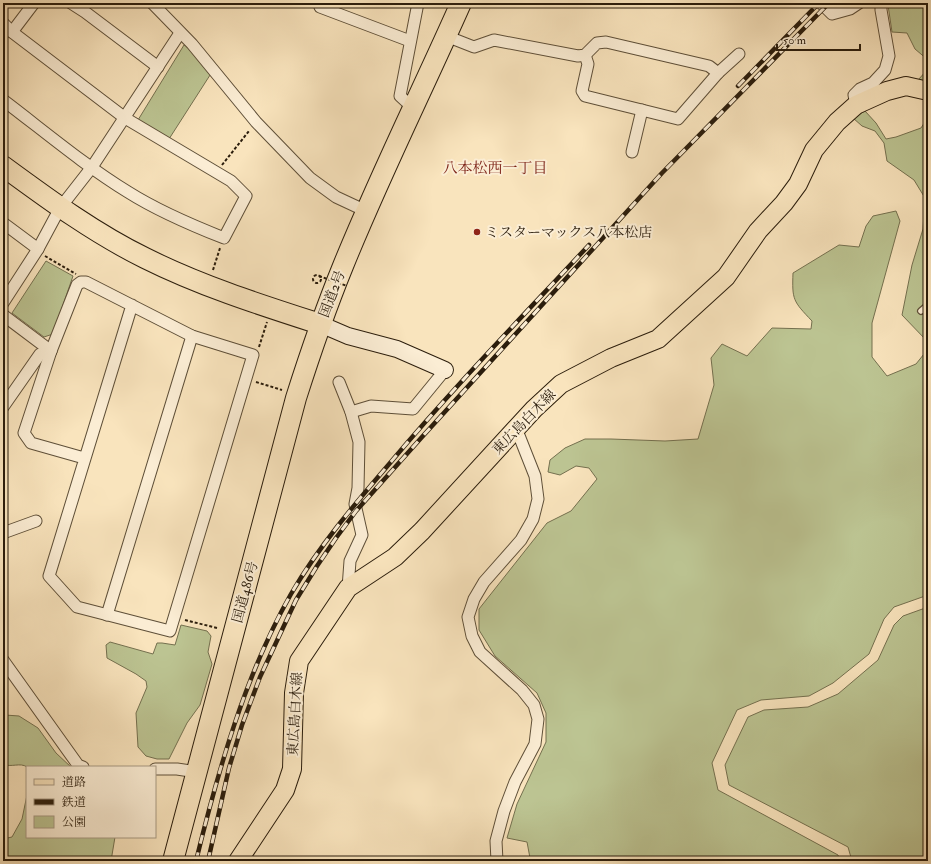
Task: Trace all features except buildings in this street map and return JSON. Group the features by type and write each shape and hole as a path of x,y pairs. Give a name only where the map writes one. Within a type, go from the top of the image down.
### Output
{"highway":[{"name":"国道2号","path":"3,166 60,208 93,229 144,257 188,278 252,302 320,324 366,211 461,3"},
{"name":"国道486号","path":"173,861 296,398 320,324"}],"main road":[{"name":"東広島白木線","path":"238,861 285,790 292,769 294,693 299,661 348,588 395,558 422,531 516,428 561,384 611,358 658,339 726,277 758,231 784,203 798,184 814,150 837,122 856,104 887,91 906,86 928,91"}],"street":[{"path":"12,32 34,3"},
{"path":"71,3 158,67"},
{"path":"152,3 192,44 256,122 310,178 336,197 366,211"},
{"path":"413,108 400,96 418,3"},
{"path":"821,3 832,14 850,9 859,3"},
{"path":"856,104 854,95 860,89 873,83 885,70 889,56 881,3"},
{"path":"320,7 410,41"},
{"path":"3,23 12,32 125,118 231,181 246,196 224,238 187,224 128,192 92,167 3,100"},
{"path":"4,299 41,252 60,208 92,167 180,33"},
{"path":"446,36 474,47 494,40 578,56 585,55 597,43 606,42 709,66 718,73"},
{"path":"585,55 588,64 582,91 585,96 678,119 718,73 739,54"},
{"path":"632,152 642,110"},
{"path":"3,223 41,252"},
{"path":"84,458 32,443 24,433 51,351 77,285 81,282 86,282 132,305 192,336 253,355 170,631 77,607 49,576 132,305"},
{"path":"3,314 51,351"},
{"path":"320,324 348,336 397,349 445,370 413,409 371,406 351,412"},
{"path":"107,615 192,336"},
{"path":"3,407 40,354 51,351"},
{"path":"339,382 351,412 359,442 358,488 355,504 362,535 350,561 348,588"},
{"path":"497,861 496,841 504,811 514,782 535,744 538,719 534,705 522,690 480,652 472,636 468,617 474,599 484,582 521,540 533,518 538,499 535,476 516,428"},
{"path":"3,533 36,521"},
{"path":"3,660 78,765 80,766"},
{"path":"156,769 177,769 197,772"}],"lane":[{"path":"921,311 928,305"}],"path":[{"path":"216,172 256,122"},
{"path":"211,276 224,238"},
{"path":"41,252 76,274 81,282"},
{"path":"314,277 317,275 347,286"},
{"path":"314,277 313,281 317,283 321,279 319,276"},
{"path":"314,277 312,281 315,285"},
{"path":"253,355 258,350 268,319"},
{"path":"246,379 285,391"},
{"path":"174,617 217,628"}],"green space":[{"path":"890,3 928,3 928,60 915,49 907,33 892,32 888,5"},
{"path":"184,45 188,45 212,72 169,139 138,120"},
{"path":"928,69 928,82 918,80"},
{"path":"865,111 876,123 886,139 921,128 928,117 928,337 926,340 902,315 912,265 923,229 925,198 914,180 887,161 884,143 875,131 862,126 853,118"},
{"path":"896,211 900,221 872,323 872,357 887,376 916,364 928,349 928,595 894,607 884,619 869,654 833,683 809,696 761,700 737,710 712,763 718,790 838,855 840,861 520,861 530,858 527,842 507,838 517,804 546,742 546,713 537,693 495,656 479,630 479,609 547,523 571,511 597,479 589,468 576,466 560,475 548,472 550,460 565,448 585,439 665,441 698,439 714,385 711,358 722,344 747,356 772,328 811,329 812,321 795,300 793,273 839,245 859,247 866,226 873,216"},
{"path":"46,261 73,276 53,334 44,337 12,313"},
{"path":"928,607 928,861 852,861 848,847 729,785 725,765 748,717 764,710 808,707 838,694 878,660 894,625 903,616"},
{"path":"181,625 207,631 211,636 208,652 212,664 200,705 187,723 169,759 157,759 146,756 138,747 136,713 147,687 146,681 107,658 106,645 110,642 153,654 157,643 175,645"},
{"path":"3,716 19,716 38,728 56,753 70,766 26,767 3,764"},
{"path":"26,800 26,838 115,838 111,861 3,861 3,839 12,837 22,819"}],"railway":[{"path":"738,86 819,3"},
{"path":"208,861 229,768 242,725 260,677 296,600 336,538 356,511 422,437 662,173 829,3"},
{"path":"196,861 234,724 260,657 291,594 302,576 313,559 363,494 438,407 589,245"}],"place":[{"name":"ミスターマックス八本松店","path":"477,232"}],"district":[{"name":"八本松西一丁目","path":"495,168"}]}
